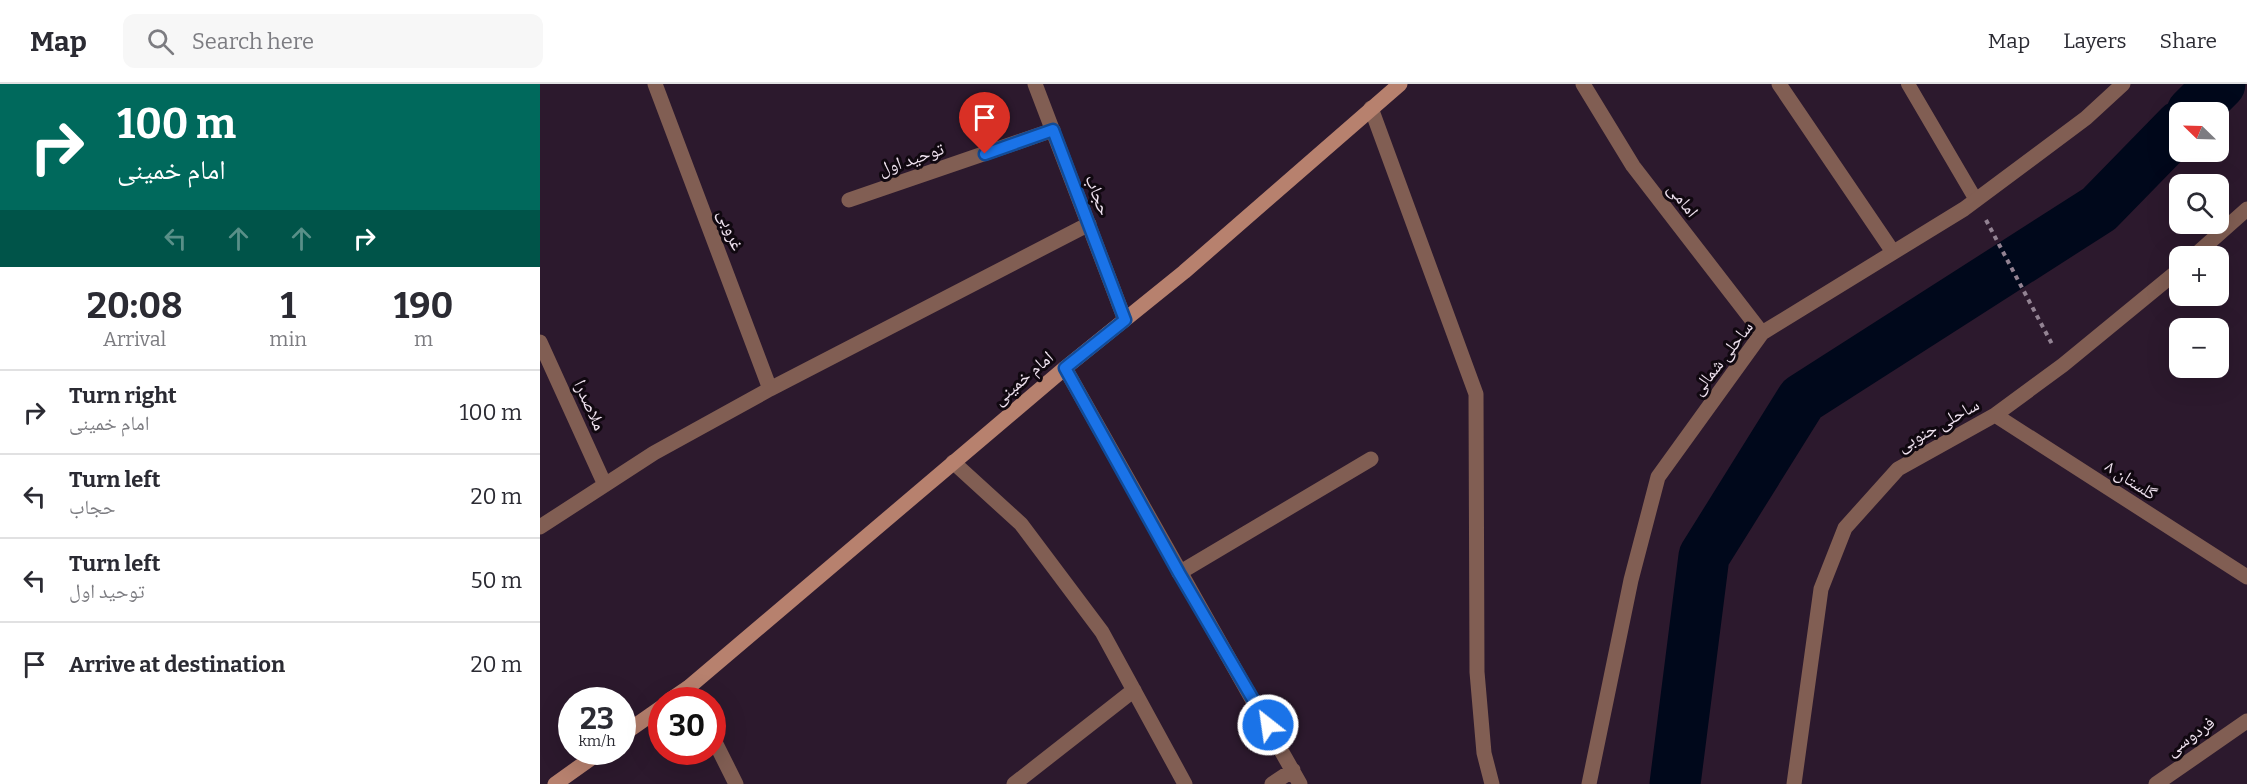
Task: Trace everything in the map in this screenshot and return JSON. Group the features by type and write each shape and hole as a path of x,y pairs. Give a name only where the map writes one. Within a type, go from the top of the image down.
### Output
{"main road":[{"name":"امام خمینی","path":"700,687 953,462 1184,272 1400,84"},
{"path":"555,784 582,765"}],"street":[{"name":"غروبی","path":"655,84 770,389"},
{"name":"حجاب","path":"1035,84 1125,320"},
{"name":"امامی","path":"1583,84 1633,166 1762,333"},
{"path":"1779,84 1893,252"},
{"name":"ساحلی شمالی","path":"1589,784 1631,580 1658,477 1762,333 1976,201 2086,118 2123,84"},
{"path":"1371,108 1476,394 1477,672 1484,753 1491,784"},
{"name":"توحید اول","path":"849,200 1053,130"},
{"path":"2205,246 2247,208"},
{"path":"540,527 654,453 770,389 1089,225"},
{"name":"ساحلی جنوبی","path":"1794,784 1821,589 1845,528 1898,470 1995,415 2063,365 2169,278"},
{"name":"ملاصدرا","path":"540,342 605,485"},
{"path":"1065,368 1300,784"},
{"name":"گلستان ۸","path":"1995,415 2247,577"},
{"path":"1179,573 1371,459"},
{"path":"953,462 1022,524 1102,632 1185,784"},
{"path":"1014,784 1134,690"},
{"name":"فردوسی","path":"2156,784 2247,721"},
{"path":"726,765 735,784"},
{"path":"1272,784 1293,770"}],"lane":[{"path":"1908,84 1976,201"}],"path":[{"path":"1976,201 2063,365"}],"waterway":[{"path":"2202,102 2220,84"},
{"path":"1675,784 1704,556 1802,399 2099,209 2169,137"}],"route":[{"path":"985,154 1053,130 1125,320 1065,368 1179,573 1268,725"}]}
